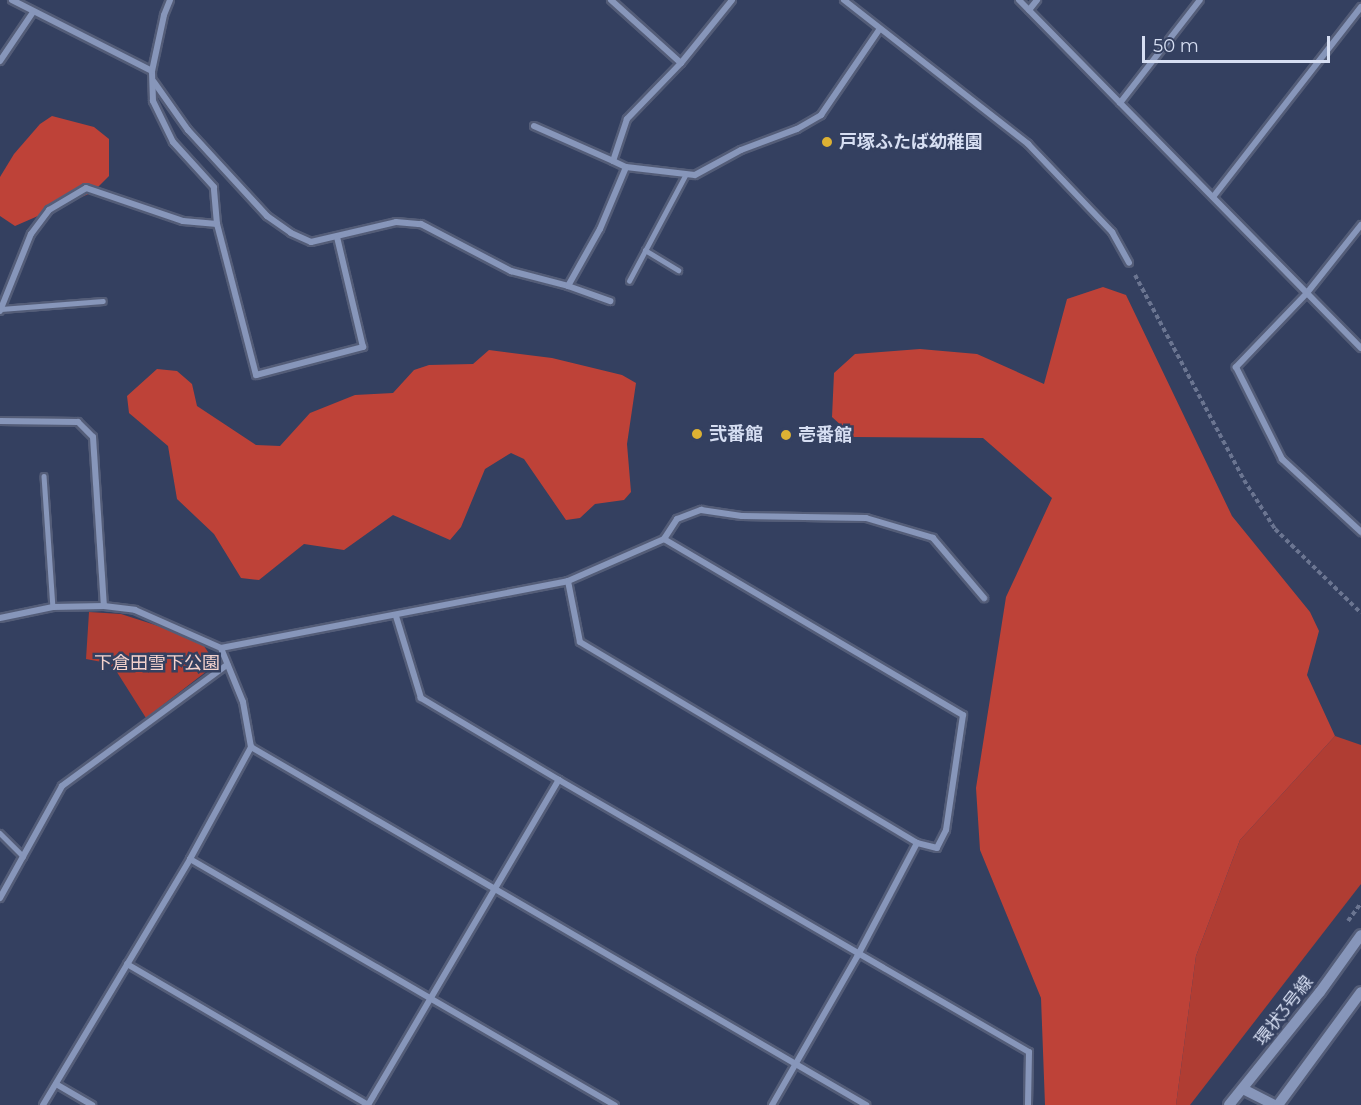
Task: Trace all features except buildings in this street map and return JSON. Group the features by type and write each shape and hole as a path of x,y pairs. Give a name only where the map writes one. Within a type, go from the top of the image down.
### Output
{"street":[{"path":"12,0 152,71"},
{"path":"170,0 164,15 152,71 153,101 173,142 214,187 217,224 256,375 363,347 337,237"},
{"path":"610,0 681,63"},
{"path":"613,161 627,119 681,63 732,0"},
{"path":"844,0 879,30 1028,144 1112,232 1129,263"},
{"path":"1019,0 1361,348"},
{"path":"1029,10 1037,0"},
{"path":"1120,103 1200,0"},
{"path":"1213,197 1361,7"},
{"path":"0,61 33,12"},
{"path":"534,126 626,167 695,175 741,150 797,129 821,115 879,30"},
{"path":"154,82 188,130 267,216 291,233 311,242 396,222 421,224 511,271 568,286 610,301"},
{"path":"568,286 600,229 626,167"},
{"path":"0,310 31,234 49,210 86,189 183,221 217,224"},
{"path":"1361,225 1307,293 1236,367 1282,459 1361,532"},
{"path":"0,421 78,422 93,437 104,606"},
{"path":"0,618 53,607 104,606 135,610 220,648 396,616 568,580 664,539 677,519 700,510 742,516 866,518 933,538 984,597"},
{"path":"568,580 580,642 917,843 937,848 946,830 963,715 664,539"},
{"path":"396,616 421,698 858,955 1029,1052 1028,1105"},
{"path":"43,1105 190,859 251,747 243,702 220,648"},
{"path":"0,897 62,786 227,666"},
{"path":"251,747 866,1105"},
{"path":"127,964 368,1105 559,780"},
{"path":"772,1105 858,955 917,843"},
{"path":"190,859 615,1105"},
{"name":"環状3号線","path":"1229,1105 1320,992 1361,935"},
{"path":"1243,1089 1276,1105 1361,992"},
{"path":"56,1084 92,1105"}],"lane":[{"path":"629,281 686,174"},
{"path":"645,250 678,270"},
{"path":"0,310 103,301"},
{"path":"44,477 53,607"},
{"path":"0,833 23,856"}],"path":[{"path":"1129,263 1244,480 1275,529 1361,613"}],"green space":[{"name":"下倉田雪下公園","path":"89,612 121,614 177,632 204,646 216,664 146,718 115,669 107,663 86,659"},
{"path":"1335,736 1361,745 1361,884 1190,1105 1176,1105 1196,956 1240,840"}],"shaded area":[{"path":"52,116 94,127 109,139 109,176 93,192 15,226 0,216 0,177 14,154 40,124"},
{"path":"1103,287 1126,295 1232,516 1310,612 1319,631 1307,675 1335,736 1240,840 1196,956 1176,1105 1045,1105 1041,998 980,850 976,788 1006,597 1052,498 983,438 854,437 832,417 834,373 855,354 920,349 977,354 1044,384 1067,299"},
{"path":"489,350 552,358 622,375 636,383 627,444 631,492 624,500 595,504 580,518 566,520 524,459 511,453 485,469 461,527 450,540 393,515 344,550 304,544 259,580 241,578 214,534 177,499 168,446 129,413 127,396 157,369 177,371 192,384 197,406 256,445 280,446 310,413 355,395 393,393 414,370 429,365 473,364"}],"place":[{"name":"戸塚ふたば幼稚園","path":"827,142"},
{"name":"弐番館","path":"697,434"},
{"name":"壱番館","path":"786,435"}]}
